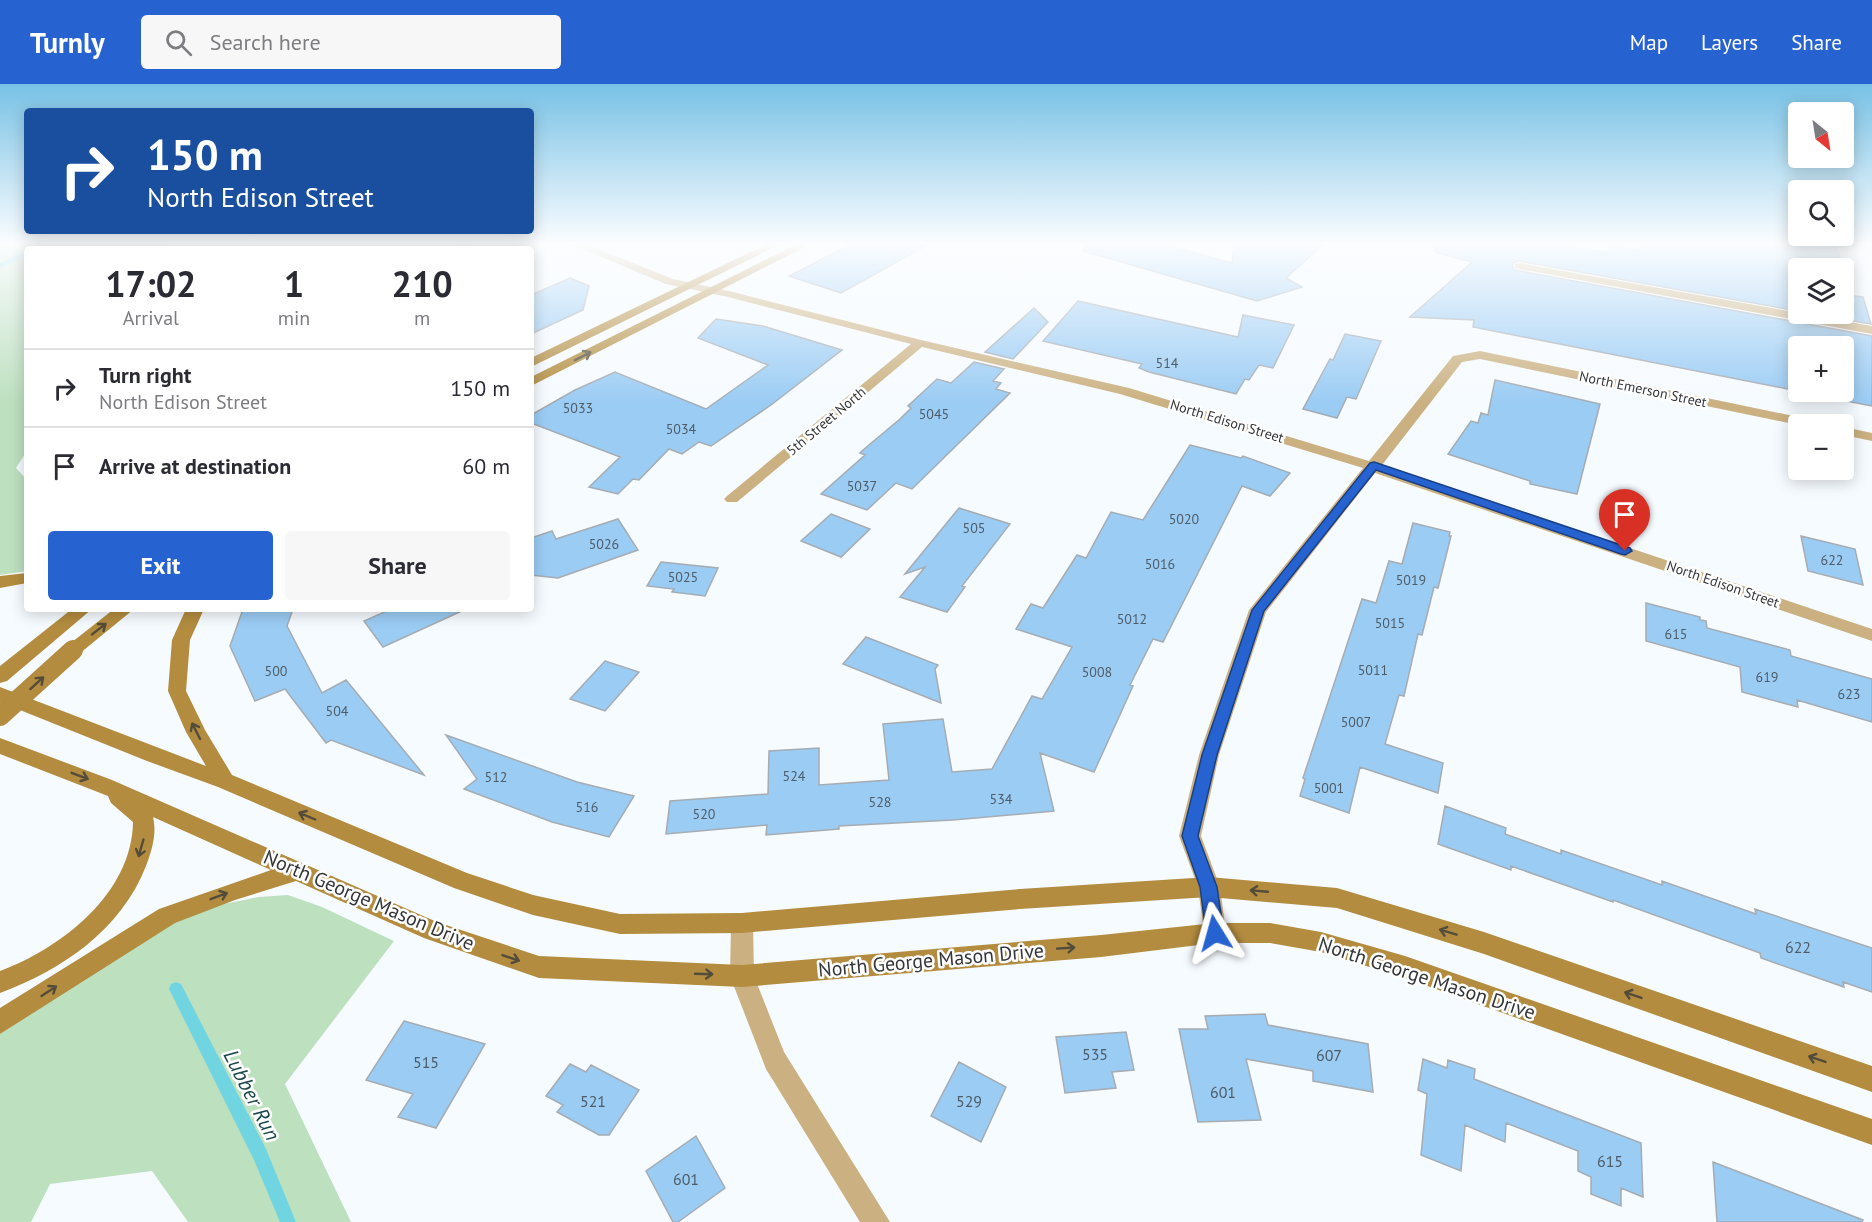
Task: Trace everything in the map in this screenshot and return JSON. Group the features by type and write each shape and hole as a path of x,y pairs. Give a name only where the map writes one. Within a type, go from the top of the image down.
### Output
{"main road":[{"path":"534,362 670,296"},
{"path":"534,380 703,296"},
{"path":"0,582 24,578"},
{"path":"0,676 79,612"},
{"path":"0,716 74,650 121,612"},
{"path":"194,612 181,640 177,691 196,732 225,782"},
{"path":"0,694 225,782 462,881 533,905 621,924 742,923 1008,900 1209,887 1337,898 1484,943 1872,1079"},
{"name":"North George Mason Drive","path":"0,747 105,786 432,931 539,967 742,976 1101,946 1215,933 1270,933 1321,942 1405,967 1872,1132"},
{"path":"0,982 57,955 91,928 132,870 143,845 144,819 105,786"},
{"path":"0,1022 167,916 232,891 297,871"}],"street":[{"name":"North Edison Street","path":"733,296 1130,392 1374,466 1872,635"},
{"path":"1685,296 1872,330"},
{"name":"5th Street North","path":"732,499 920,343"},
{"name":"North Emerson Street","path":"1374,466 1458,359 1472,355 1788,419"},
{"path":"1854,433 1872,437"},
{"path":"1215,933 1209,887 1190,836 1209,755 1258,610 1374,466"},
{"path":"742,923 742,976 775,1060 876,1222"}],"green space":[{"path":"0,296 24,296 24,456 16,468 24,477 24,571 0,575"},
{"path":"288,895 322,907 394,941 285,1084 351,1222 188,1222 152,1171 50,1184 31,1222 0,1222 0,1034 168,923 219,905 259,897"}],"building":[{"path":"534,296 586,296 583,310 534,333"},
{"path":"1240,296 1273,296 1257,301"},
{"path":"1434,296 1656,296 1788,320 1788,324 1807,324 1872,336 1872,406 1851,402 1854,402 1854,336 1788,336 1788,389 1473,327 1474,320 1410,317"},
{"path":"1715,296 1788,296 1788,309"},
{"path":"1854,296 1863,297 1871,324 1854,321"},
{"path":"1078,301 1238,337 1243,315 1294,325 1273,368 1259,365 1249,380 1245,379 1236,394 1149,372 1139,368 1142,364 1043,341"},
{"path":"1034,308 1048,322 1013,359 985,352"},
{"path":"716,319 763,326 842,350 771,405 711,446 699,442 682,454 669,449 639,480 633,479 618,494 589,487 620,457 534,424 534,413 575,390 615,372 706,409 768,365 698,338"},
{"path":"1345,334 1381,341 1356,399 1347,397 1337,418 1303,409 1330,359 1333,360"},
{"path":"974,362 1004,369 993,381 1001,383 996,389 1010,393 912,489 896,483 867,510 821,494 865,455 860,453 900,419 911,408 908,406 937,379 951,383"},
{"path":"1495,380 1600,404 1577,494 1530,484 1530,481 1448,454 1471,421 1478,423 1481,413 1488,415"},
{"path":"1190,445 1241,458 1243,456 1290,473 1270,496 1242,486 1163,642 1153,639 1130,685 1133,686 1094,772 1040,753 1054,811 953,820 839,826 839,829 766,835 767,825 666,834 670,801 768,794 769,751 819,748 819,785 889,780 883,724 943,719 952,772 992,769 1032,696 1042,699 1072,647 1016,629 1031,604 1043,608 1077,555 1086,558 1111,512 1143,520"},
{"path":"959,508 1010,524 962,586 965,587 947,612 900,597 925,567 905,574"},
{"path":"831,514 870,529 841,557 801,541"},
{"path":"618,519 638,550 558,578 534,575 534,537 552,531 556,539"},
{"path":"1413,523 1450,532 1449,536 1451,536 1438,588 1434,587 1422,635 1418,634 1404,696 1399,695 1385,744 1443,763 1438,793 1360,767 1349,813 1300,796 1305,779 1303,778 1362,599 1376,603 1389,561 1402,564"},
{"path":"1801,536 1855,549 1863,585 1808,571"},
{"path":"661,562 718,568 705,596 647,586"},
{"path":"1646,603 1700,617 1700,620 1706,621 1707,628 1790,650 1791,656 1872,679 1872,722 1797,700 1798,707 1742,692 1740,667 1646,641"},
{"path":"242,612 292,612 287,626 322,693 346,680 424,775 331,740 326,743 285,689 255,701 230,646"},
{"path":"384,612 459,612 383,647 364,621"},
{"path":"866,637 938,665 935,669 941,703 843,664"},
{"path":"605,661 639,672 605,711 570,699"},
{"path":"446,735 577,782 634,796 609,837 552,822 464,789 477,779"},
{"path":"1445,806 1506,828 1505,834 1561,854 1561,850 1662,885 1662,881 1756,914 1755,909 1872,948 1872,992 1843,982 1844,987 1761,958 1760,953 1613,900 1613,902 1511,866 1511,870 1438,844"},
{"path":"1265,1014 1268,1025 1368,1044 1373,1092 1313,1081 1313,1071 1246,1059 1261,1120 1198,1122 1179,1029 1208,1029 1205,1016"},
{"path":"404,1021 485,1044 436,1128 398,1117 413,1094 366,1080"},
{"path":"1126,1032 1134,1070 1112,1072 1116,1088 1065,1093 1056,1037"},
{"path":"1423,1059 1447,1068 1448,1060 1475,1069 1474,1079 1641,1143 1643,1197 1621,1188 1621,1206 1591,1194 1591,1177 1578,1171 1578,1151 1506,1123 1505,1142 1465,1125 1461,1171 1421,1155 1427,1094 1418,1090"},
{"path":"959,1062 1006,1087 981,1142 931,1116"},
{"path":"570,1064 586,1072 591,1065 639,1090 609,1135 599,1135 557,1112 563,1105 546,1096"},
{"path":"696,1136 725,1188 678,1222 673,1222 646,1171"},
{"path":"1713,1162 1863,1220 1862,1222 1717,1222"}],"waterway":[{"name":"Lubber Run","path":"176,989 260,1155 288,1222"}],"route":[{"path":"1215,933 1209,887 1190,836 1209,755 1258,610 1374,466 1625,551"}]}
